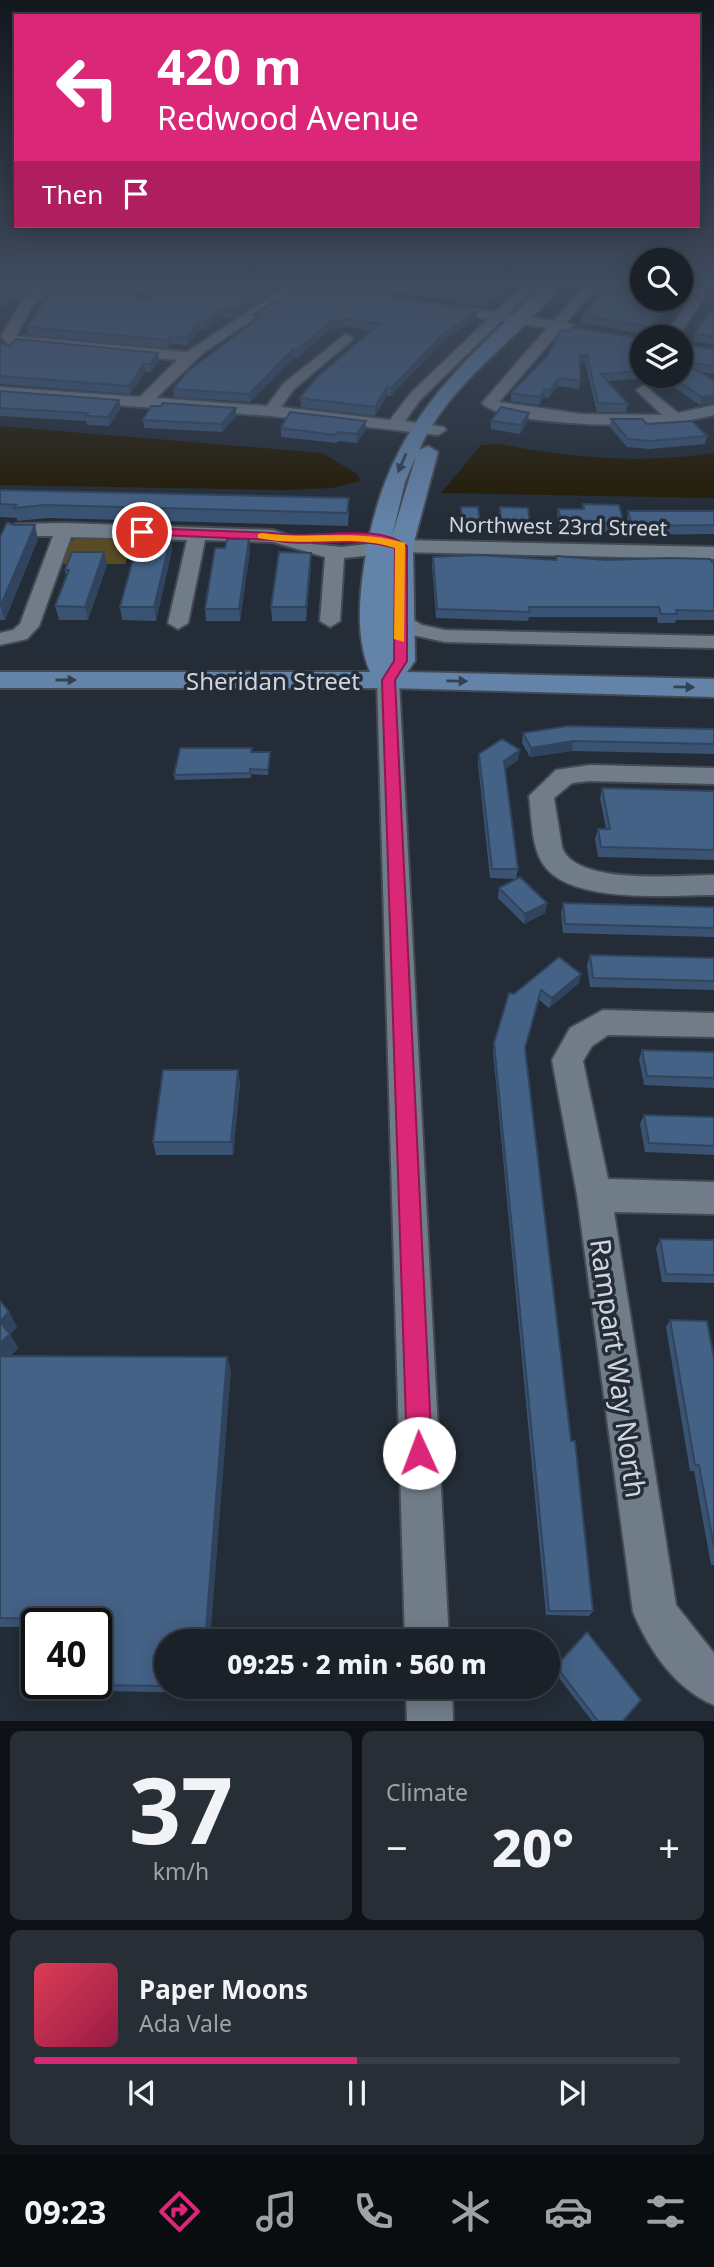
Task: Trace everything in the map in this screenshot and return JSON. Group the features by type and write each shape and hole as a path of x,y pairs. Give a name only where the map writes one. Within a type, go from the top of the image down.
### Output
{"main road":[{"path":"389,668 372,617 377,545 387,499 429,428 466,392 491,362"},
{"path":"389,668 402,620 401,546 429,428"},
{"name":"Sheridan Street","path":"0,658 389,668 714,688"},
{"name":"Sheridan Street","path":"0,680 389,668 714,665"}],"street":[{"path":"145,401 158,385 185,362"},
{"path":"271,411 289,386 317,362"},
{"path":"396,422 415,397 466,362"},
{"path":"507,362 489,403 503,409 609,422 674,418 714,410"},
{"path":"644,390 674,418"},
{"path":"0,391 271,411 396,422 429,428"},
{"path":"10,637 29,626 65,529"},
{"name":"Northwest 23rd Street","path":"16,530 65,529 273,536 292,540 310,549 335,550 377,545 714,553"},
{"path":"178,622 197,534"},
{"path":"292,540 317,537 377,545"},
{"path":"330,621 335,550"},
{"path":"402,620 415,630 445,636 714,642"},
{"path":"389,668 426,1629"},
{"path":"714,776 590,773 565,776 541,796 554,860 569,873 593,882 714,885"},
{"name":"Rampart Way North","path":"714,1025 603,1022 581,1037 567,1060 594,1195 655,1612 670,1638 694,1668 714,1682"},
{"path":"594,1195 714,1198"},
{"path":"429,1699 430,1721"}],"shaded area":[{"path":"0,426 322,453 357,474 361,481 332,488 283,490 0,485"},
{"path":"499,444 606,458 661,458 714,453 714,498 441,493 481,445"},
{"path":"82,535 140,536 125,564 60,564 69,542"}],"building":[{"path":"0,362 151,362 144,364 129,386 0,376"},
{"path":"200,362 280,362 249,394 173,389 187,372"},
{"path":"334,362 416,362 391,388 387,387 375,407 300,398 316,378"},
{"path":"541,362 580,362 580,381 559,378 550,390 545,389 540,397 511,393"},
{"path":"589,362 630,362 630,372 601,374 628,404 598,403"},
{"path":"693,362 714,362 714,366 693,363"},
{"path":"693,368 714,381 714,395 702,397 688,388 693,388"},
{"path":"0,391 119,400 108,417 85,416 88,413 0,408"},
{"path":"163,403 236,408 221,424 143,420 151,406 161,406"},
{"path":"501,407 529,413 521,425 491,421"},
{"path":"290,412 366,421 357,434 338,432 336,435 281,428"},
{"path":"611,419 642,419 647,424 692,421 707,436 650,441 628,439"},
{"path":"0,490 349,498 347,513 45,505 14,508 16,505 0,504"},
{"path":"583,504 619,505 624,524 563,526 558,509 584,509"},
{"path":"461,507 478,507 480,524 462,524"},
{"path":"500,507 528,508 530,525 501,521"},
{"path":"628,511 714,511 714,525 632,526"},
{"path":"7,522 13,525 35,525 0,607 0,537"},
{"path":"139,537 171,537 154,607 120,607"},
{"path":"227,539 249,539 239,609 205,609 215,548 225,548"},
{"path":"72,552 104,552 85,607 55,606 69,570 65,570"},
{"path":"279,552 311,553 306,607 271,607"},
{"path":"479,555 556,560 556,556 606,560 710,559 714,562 714,611 676,610 677,614 661,614 659,607 529,607 530,612 437,609 433,557"},
{"path":"568,726 714,729 714,744 573,741 531,748 523,733"},
{"path":"502,739 520,750 504,761 518,869 492,869 479,754"},
{"path":"180,748 252,748 251,752 270,752 268,770 174,775"},
{"path":"602,788 714,791 714,850 601,847 598,829 610,829"},
{"path":"520,877 547,903 525,914 499,888"},
{"path":"563,903 714,907 714,928 565,924"},
{"path":"590,955 714,958 714,981 593,978"},
{"path":"559,957 581,974 552,998 541,990 525,1048 571,1441 575,1441 593,1611 549,1611 494,1043 509,993 514,994"},
{"path":"642,1050 714,1052 714,1078 647,1076"},
{"path":"163,1070 238,1070 231,1142 153,1142"},
{"path":"644,1115 714,1117 714,1146 649,1143"},
{"path":"660,1239 714,1240 714,1275 666,1274"},
{"path":"0,1301 9,1312 0,1321"},
{"path":"670,1320 707,1321 714,1358 714,1547 699,1465 695,1465"},
{"path":"0,1322 10,1334 0,1343"},
{"path":"0,1356 227,1357 206,1629 154,1629 154,1686 112,1685 112,1608 21,1608 21,1618 0,1618"},
{"path":"587,1632 641,1700 623,1721 598,1721 560,1671 560,1662"}],"slow traffic":[{"path":"262,536 292,540 317,537 378,538 401,546 400,639"}],"route":[{"path":"142,532 273,536 292,540 317,537 378,538 401,546 401,661 388,680 419,1453"}]}
